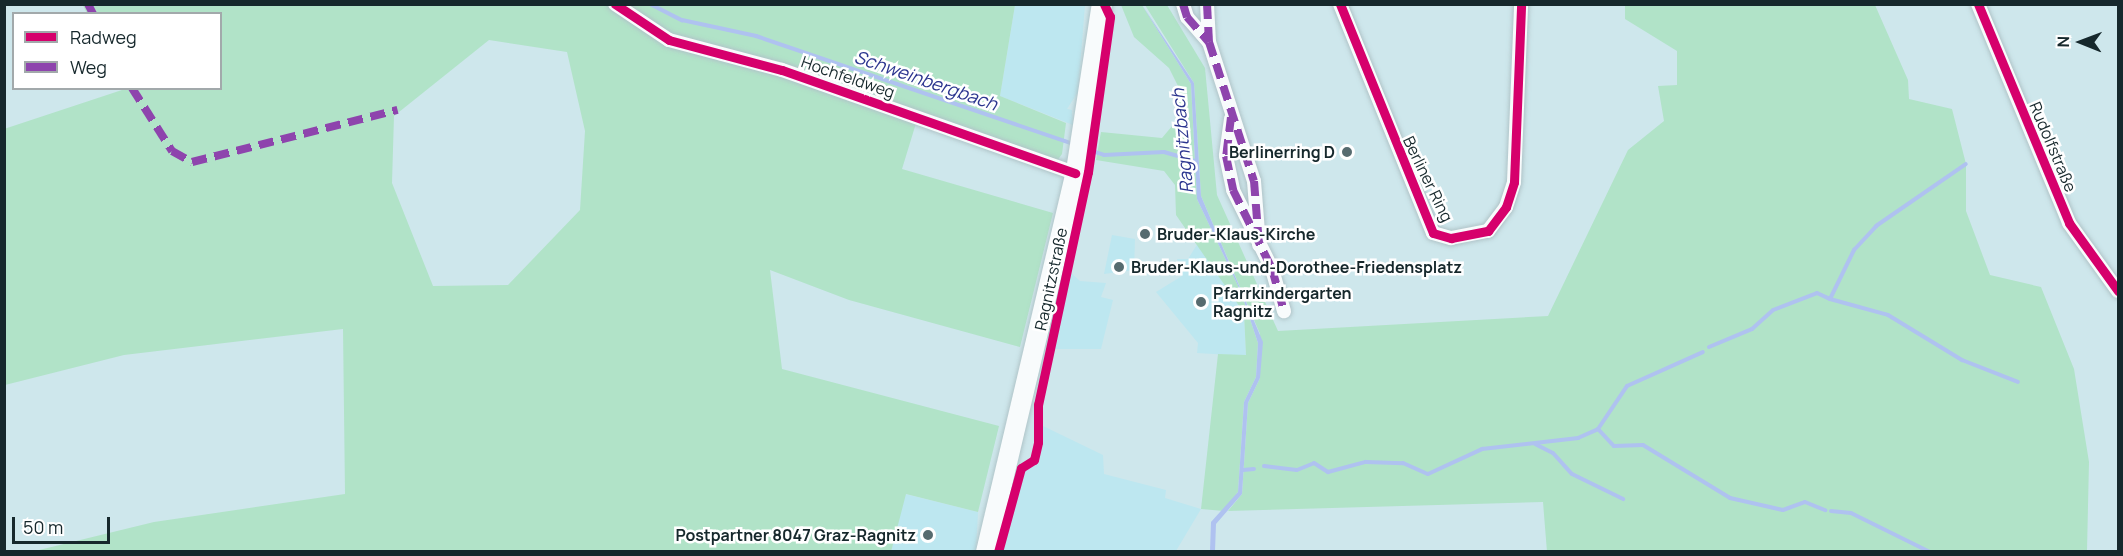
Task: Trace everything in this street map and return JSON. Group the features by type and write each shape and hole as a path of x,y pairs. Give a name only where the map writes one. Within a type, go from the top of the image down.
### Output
{"main road":[{"name":"Ragnitzstraße","path":"986,552 1077,165 1102,4"}],"street":[{"name":"Hochfeldweg","path":"615,4 669,40 782,70 1077,165"},
{"path":"1184,4 1187,17 1209,42"},
{"path":"1207,4 1209,42 1254,181 1259,245"},
{"name":"Berliner Ring","path":"1340,4 1433,233 1451,238 1488,231 1506,207 1514,182 1521,4"},
{"name":"Rudolfstraße","path":"1978,4 2069,223 2118,291"},
{"path":"1232,114 1226,156 1233,190 1259,245 1284,310"}],"shaded area":[{"path":"1015,5 1085,5 1078,92 1067,109 1072,110 1073,125 1000,96"},
{"path":"1112,235 1135,239 1134,270 1104,274"},
{"name":"Pfarrkindergarten Ragnitz","path":"1198,243 1244,313 1246,356 1197,353 1198,343 1156,292 1182,276 1177,259 1188,259"},
{"path":"1070,272 1080,281 1106,283 1101,297 1113,300 1101,349 1051,349 1048,355"},
{"path":"1041,425 1103,455 1104,474 1166,490 1165,498 1201,509 1176,551 998,551 1021,468 1034,460"},
{"path":"905,494 978,512 976,551 891,552"}],"green space":[{"path":"82,4 1015,5 1000,96 1066,123 1062,154 1054,165 917,120 902,169 1053,213 1020,347 849,300 770,270 782,369 999,426 978,512 906,494 891,552 35,551 154,522 345,494 343,329 124,355 5,385 4,129 122,90 222,90 222,12 86,12","holes":["489,40 567,52 585,131 580,210 508,285 433,286 392,183 394,116"]},
{"path":"1121,5 1142,5 1191,84 1197,199 1241,292 1258,343 1256,377 1244,402 1238,492 1224,511 1201,509 1218,354 1246,355 1244,313 1176,215 1175,185 1164,171 1096,160 1101,132 1162,138 1178,119 1179,88 1169,68 1134,37"},
{"path":"1145,5 1167,5 1205,68 1217,195 1278,331 1548,316 1628,150 1664,121 1658,86 1677,85 1677,51 1625,19 1625,5 1875,5 1908,80 1909,99 1952,109 1966,164 1966,211 1990,275 2041,287 2074,369 2089,462 2087,551 1547,552 1543,502 1228,511 1242,494 1248,403 1260,378 1260,334 1201,196 1194,83"}],"water":[{"name":"Ragnitzbach","path":"1142,5 1194,83 1201,196 1263,342 1260,378 1248,403 1242,494 1216,524 1215,551 1210,551 1211,522 1238,492 1244,402 1256,377 1258,343 1241,292 1197,199 1191,84"}],"waterway":[{"name":"Schweinbergbach","path":"650,4 682,20 756,36 1073,144"},
{"name":"Schweinbergbach","path":"1086,149 1104,155 1164,152 1196,161"},
{"path":"1709,347 1752,329 1773,310 1817,293 1830,299 1854,250 1876,226 1966,164"},
{"path":"1830,299 1888,315 1962,360 2018,382"},
{"path":"1264,466 1297,470 1314,463 1328,472 1366,462 1403,463 1428,474 1482,449 1578,438 1598,429 1627,386 1703,352"},
{"path":"1598,429 1614,446 1643,445 1730,498 1783,510 1805,502 1825,510"},
{"path":"1535,444 1553,453 1572,474 1623,499"},
{"path":"1243,470 1254,469"},
{"path":"1831,511 1851,513 1930,552"}],"marked path":[{"path":"88,4 92,12"},
{"path":"1183,4 1187,17 1209,42"},
{"path":"1207,4 1209,42 1254,181 1259,245"},
{"path":"133,90 172,151 192,162 398,110"},
{"path":"1231,117 1226,156 1233,190 1272,269 1284,311"}],"cycle path":[{"path":"615,4 669,40 782,70 1075,173"},
{"path":"998,552 1021,468 1034,460 1038,442 1038,405 1088,172 1110,17 1104,4"},
{"path":"1340,4 1433,233 1451,238 1488,231 1506,207 1514,182 1521,4"},
{"path":"1978,4 2069,223 2118,291"}],"place":[{"name":"Berlinerring D","path":"1347,152"},
{"name":"Bruder-Klaus-Kirche","path":"1145,234"},
{"name":"Bruder-Klaus-und-Dorothee-Friedensplatz","path":"1119,267"},
{"name":"Pfarrkindergarten Ragnitz","path":"1201,302"},
{"name":"Postpartner 8047 Graz-Ragnitz","path":"928,535"}]}
